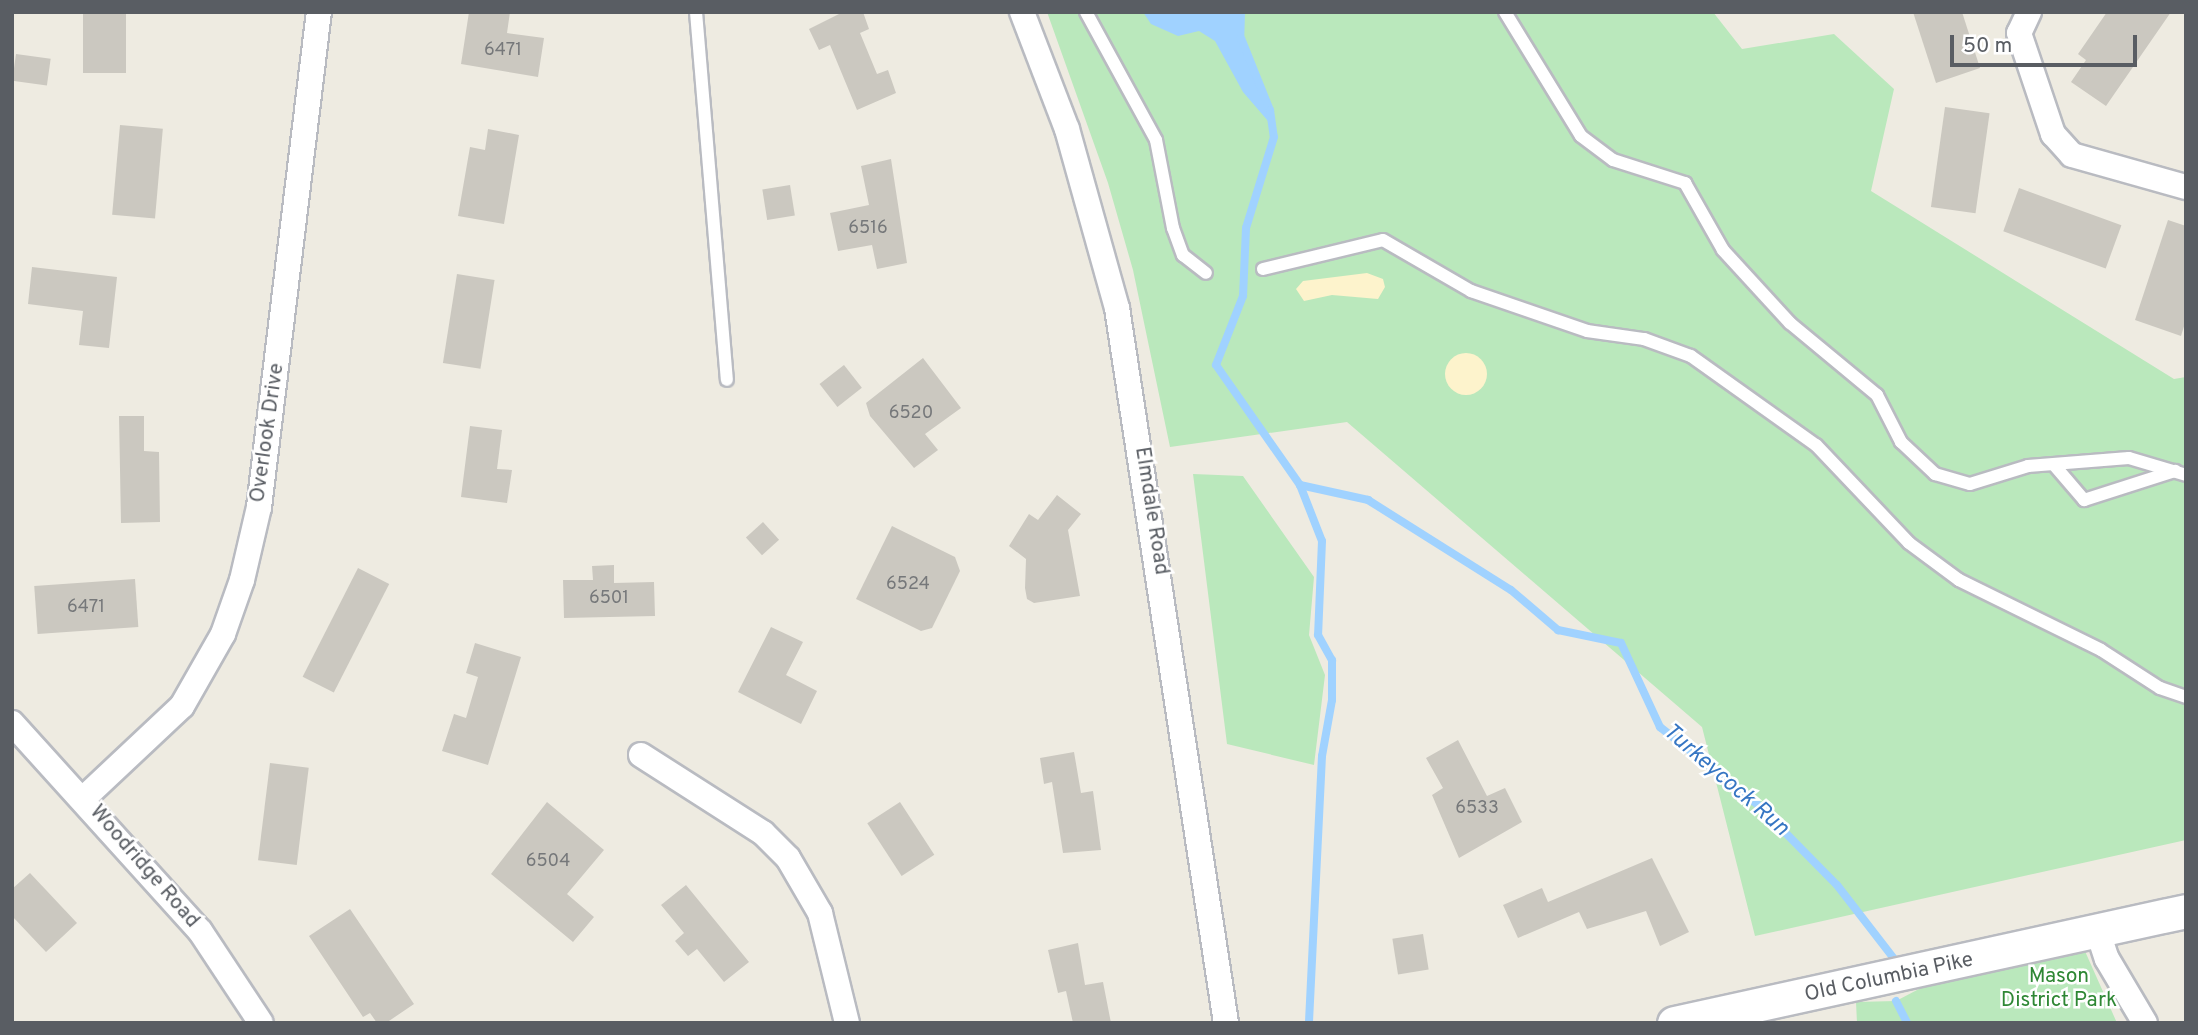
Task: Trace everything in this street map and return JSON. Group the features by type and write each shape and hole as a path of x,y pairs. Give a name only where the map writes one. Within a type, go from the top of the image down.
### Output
{"street":[{"name":"Overlook Drive","path":"84,798 182,706 223,634 242,580 259,507 319,12"},
{"name":"Elmdale Road","path":"1022,12 1075,154 1117,308 1226,1023"},
{"path":"2029,12 2019,33 2053,134 2072,155 2186,187"},
{"name":"Woodridge Road","path":"12,723 84,798 200,931 261,1023"},
{"path":"641,755 763,832 788,858 820,914 846,1023"},
{"name":"Old Columbia Pike","path":"1674,1023 2186,911"},
{"path":"2098,932 2107,959 2146,1023"}],"lane":[{"path":"696,12 727,380"},
{"path":"1086,12 1156,140 1173,228 1184,255 1206,273"},
{"path":"1505,12 1581,136 1613,160 1685,183 1723,250 1790,323 1877,395 1916,459 1935,474 1970,484 2028,466 2055,466 2129,458 2180,473"},
{"path":"1263,269 1383,240 1471,291 1587,331 1644,339 1691,356 1816,445 1909,543 1959,580 2101,650 2160,688 2186,697"},
{"path":"2055,466 2084,500 2180,473"}],"green space":[{"path":"1047,12 1713,12 1742,49 1834,34 1894,89 1871,191 2174,379 2186,377 2186,840 1755,936 1702,727 1347,422 1170,447 1133,270 1108,183"},
{"path":"1193,474 1243,476 1314,577 1309,635 1325,675 1314,765 1227,744"},
{"name":"Mason District Park","path":"2084,949 2117,1023 1857,1023 1856,1002 1896,1001 1938,979"}],"sand":[{"path":"1367,273 1383,279 1385,287 1378,299 1332,295 1304,301 1296,289 1303,281"},
{"path":"1466,353 1481,359 1487,374 1481,389 1466,395 1451,389 1445,374 1451,359"}],"water":[{"path":"1143,12 1245,12 1244,47 1270,110 1268,121 1243,92 1215,41 1199,31 1178,36 1151,24"}],"building":[{"path":"83,12 126,12 126,73 83,73"},
{"path":"469,12 510,12 507,33 544,38 538,77 461,64"},
{"path":"843,12 863,12 869,29 860,33 877,74 888,70 896,93 857,110 830,45 819,50 809,29"},
{"path":"1913,12 1962,12 1980,68 1936,83"},
{"path":"2107,12 2171,12 2106,106 2071,82 2086,60 2078,54"},
{"path":"16,54 51,59 47,86 12,81"},
{"path":"1945,107 1990,113 1976,213 1931,207"},
{"path":"120,125 163,129 155,218 112,215"},
{"path":"488,129 519,135 504,224 458,216 470,147 485,150"},
{"path":"891,159 907,263 877,269 872,245 838,251 830,213 869,205 861,166"},
{"path":"790,185 795,216 767,220 762,189"},
{"path":"2019,188 2121,225 2106,269 2003,231"},
{"path":"2168,220 2186,226 2186,320 2181,336 2135,320"},
{"path":"32,267 117,277 109,348 79,345 83,311 28,304"},
{"path":"457,274 495,280 480,369 443,363"},
{"path":"923,358 961,408 925,434 938,450 914,468 870,416 866,403"},
{"path":"844,365 862,388 837,407 820,384"},
{"path":"119,416 144,416 144,451 159,452 160,522 121,523"},
{"path":"470,426 502,430 497,469 512,470 507,503 461,497"},
{"path":"1057,495 1081,514 1068,530 1080,596 1034,603 1027,599 1025,588 1026,559 1009,546 1029,514 1038,520"},
{"path":"763,522 779,540 762,555 746,537"},
{"path":"892,526 955,557 960,571 932,628 921,631 856,599"},
{"path":"614,565 614,583 654,582 655,616 564,618 563,580 593,580 592,566"},
{"path":"358,568 389,584 334,693 303,677"},
{"path":"135,579 138,627 38,634 34,586"},
{"path":"771,627 803,642 786,675 817,691 801,724 738,692"},
{"path":"475,643 521,657 488,765 442,751 454,714 466,718 478,677 466,673"},
{"path":"1458,740 1487,796 1505,788 1522,822 1459,858 1432,795 1443,788 1426,758"},
{"path":"1074,752 1081,793 1093,791 1101,850 1063,853 1052,782 1044,784 1040,758"},
{"path":"270,763 309,768 297,865 258,860"},
{"path":"547,802 604,850 567,894 594,917 573,942 491,874"},
{"path":"900,802 934,855 902,876 867,823"},
{"path":"1652,858 1689,932 1660,946 1646,911 1587,929 1579,912 1518,938 1503,905 1542,888 1548,902"},
{"path":"30,873 77,923 46,952 12,916 12,889"},
{"path":"686,885 749,962 724,982 697,949 688,956 675,941 684,933 661,905"},
{"path":"350,909 414,1004 386,1023 377,1023 370,1013 363,1017 309,936"},
{"path":"1423,934 1429,970 1398,974 1392,939"},
{"path":"1078,943 1085,985 1103,982 1111,1023 1073,1023 1066,991 1058,993 1048,950"}],"waterway":[{"name":"Turkeycock Run","path":"1241,38 1270,110 1274,137 1246,228 1243,296 1216,365 1300,485 1322,541 1318,635 1332,660 1332,700 1322,756 1309,1023"},
{"name":"Turkeycock Run","path":"1300,485 1368,500 1511,590 1558,630 1621,643 1660,727 1758,805 1837,885 1895,960"},
{"name":"Turkeycock Run","path":"1896,1001 1907,1023"}]}
